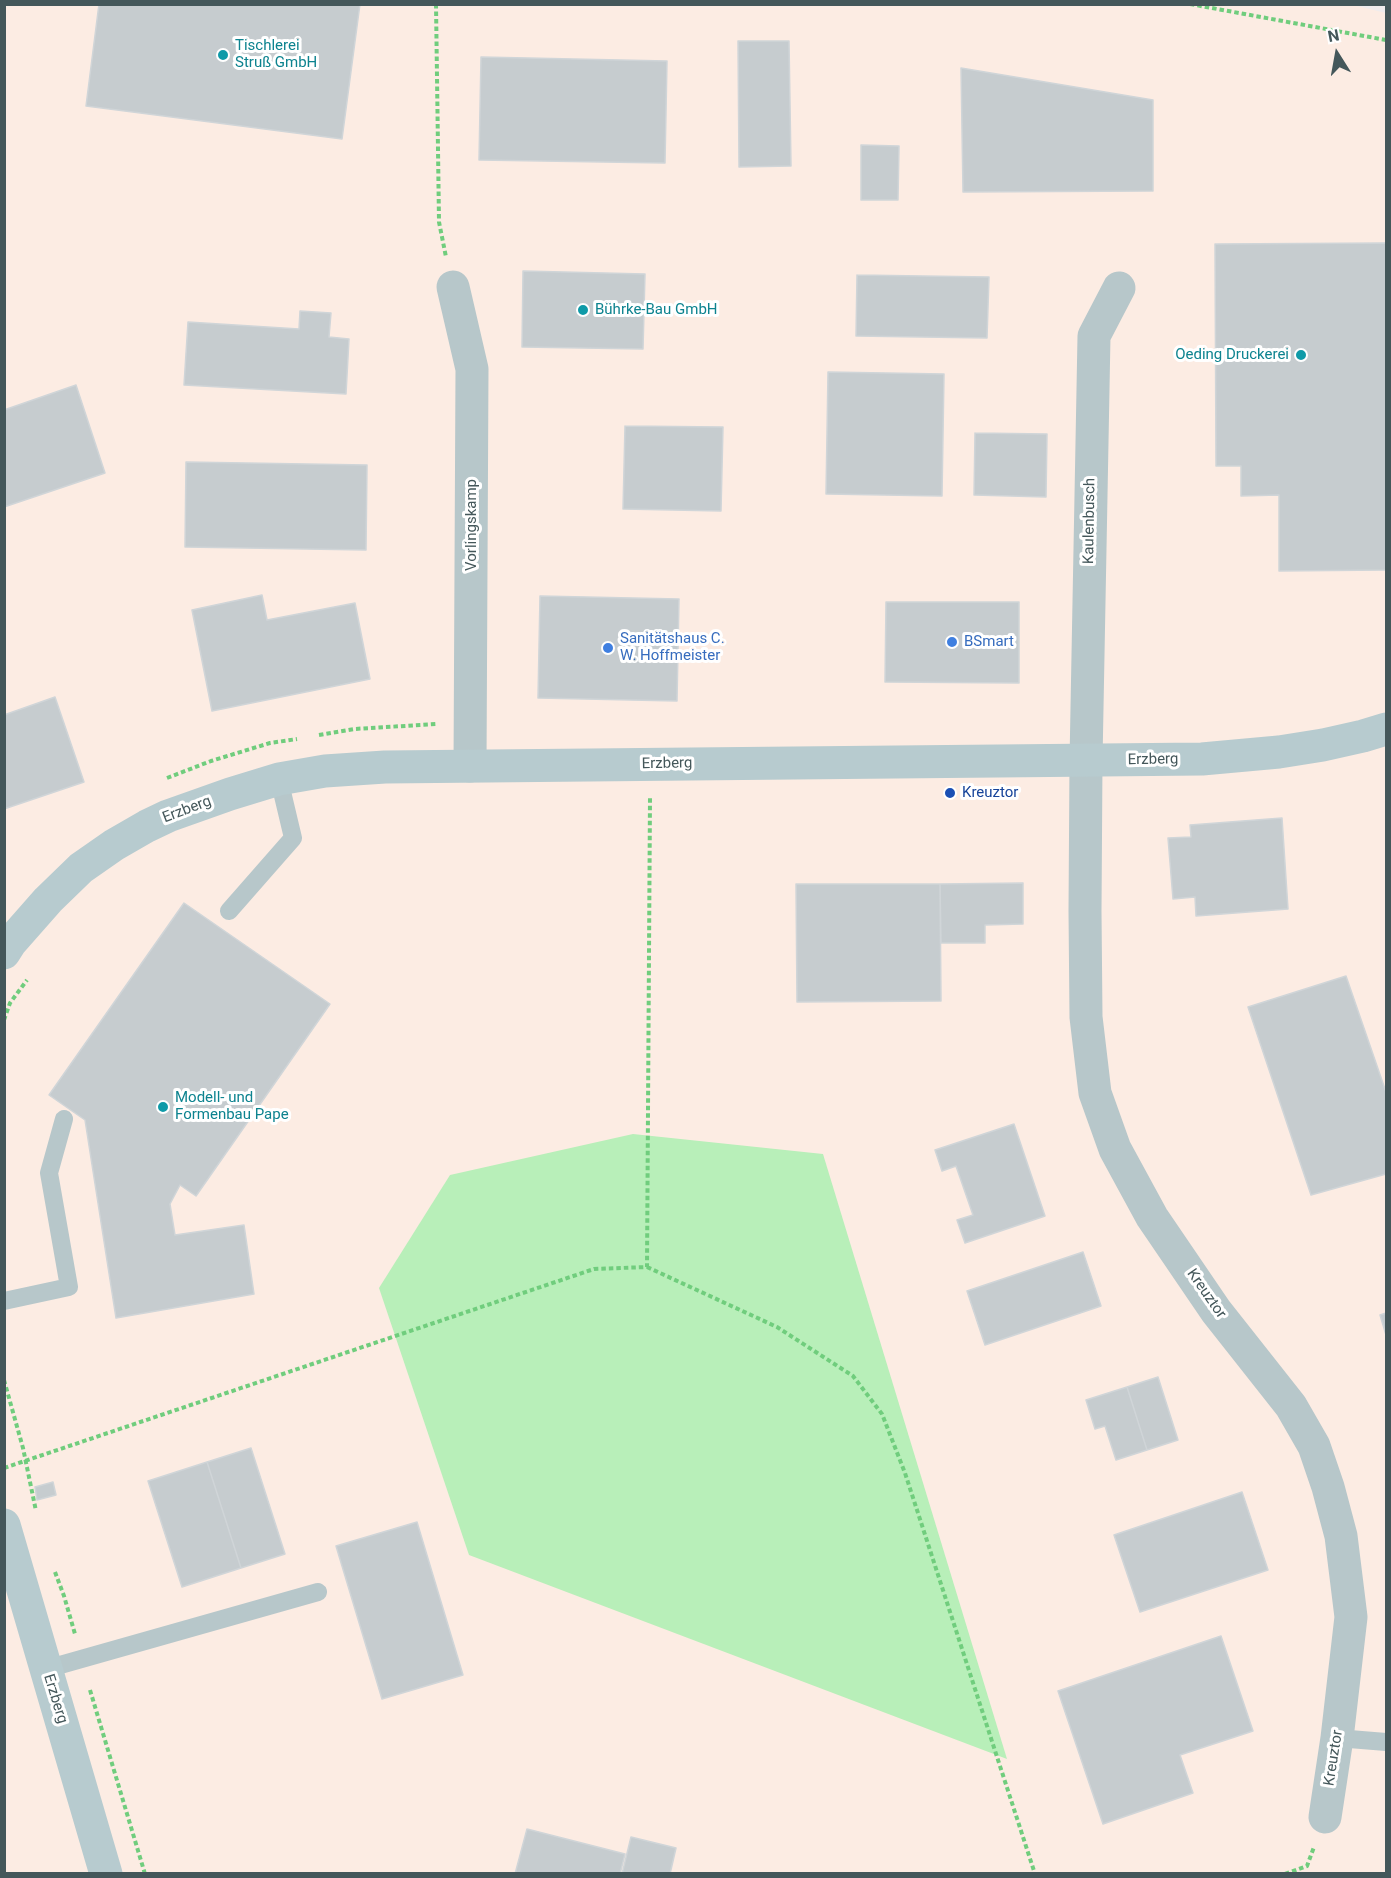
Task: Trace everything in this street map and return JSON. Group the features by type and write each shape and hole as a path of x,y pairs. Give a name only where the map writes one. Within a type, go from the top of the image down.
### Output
{"street":[{"name":"Vorlingskamp","path":"453,287 472,369 470,766"},
{"name":"Kaulenbusch","path":"1086,761 1094,336 1119,288"},
{"name":"Erzberg","path":"7,944 81,868 147,826 230,794 279,779 325,771 385,767 1202,759 1279,752 1323,745 1386,729"},
{"name":"Kreuztor","path":"1086,761 1086,1017 1095,1093 1115,1149 1152,1217 1216,1311 1291,1406 1314,1446 1341,1536 1351,1617 1325,1816"},
{"name":"Erzberg","path":"4,1525 106,1874"}],"lane":[{"path":"230,910 293,838 279,779"},
{"path":"4,1301 69,1287 49,1173 64,1119"},
{"path":"46,1669 318,1592"},
{"path":"1337,1738 1386,1742"}],"path":[{"path":"436,4 439,222 453,287"},
{"path":"1190,4 1386,40"},
{"path":"647,1267 650,764"},
{"path":"4,1020 10,1003 29,977"},
{"path":"4,1468 594,1269 647,1267 777,1327 852,1376 882,1414 905,1473 1035,1874"},
{"path":"4,1380 26,1461 37,1516"},
{"path":"54,1567 145,1874"},
{"path":"1285,1874 1307,1866 1325,1816"}],"shaded area":[{"path":"1349,4 1386,13 1386,1873 5,1874 5,5"}],"green space":[{"path":"633,1134 823,1154 1007,1759 469,1555 379,1288 450,1175"}],"building":[{"name":"Tischlerei Struß GmbH","path":"99,4 360,4 342,139 86,106"},
{"path":"738,41 789,41 791,166 739,167"},
{"path":"481,57 667,61 665,163 479,160"},
{"path":"961,68 1153,100 1153,191 963,192"},
{"path":"861,145 899,146 898,200 861,200"},
{"name":"Oeding Druckerei","path":"1386,243 1386,570 1279,571 1279,495 1241,496 1241,466 1216,466 1215,244"},
{"name":"Bührke-Bau GmbH","path":"523,271 645,274 643,349 522,347"},
{"path":"857,275 989,277 987,338 856,336"},
{"path":"300,311 331,313 329,337 349,339 346,394 184,385 188,322 299,329"},
{"path":"828,372 944,374 942,496 826,494"},
{"path":"76,385 105,473 4,507 4,410"},
{"path":"625,426 723,427 721,511 623,509"},
{"path":"975,433 1047,434 1046,497 974,495"},
{"path":"186,462 367,465 366,550 185,547"},
{"path":"262,595 267,620 355,603 370,679 212,711 192,610"},
{"name":"Sanitätshaus C. W. Hoffmeister","path":"540,596 679,599 677,701 538,698"},
{"name":"BSmart","path":"886,602 1019,602 1019,683 885,682"},
{"path":"55,697 84,782 4,809 4,715"},
{"path":"1282,818 1288,909 1196,916 1195,897 1173,899 1168,838 1191,837 1190,825"},
{"path":"1023,883 1023,924 985,925 985,943 941,943 940,884"},
{"path":"796,884 940,884 941,1001 797,1002"},
{"name":"Modell- und Formenbau Pape","path":"184,903 330,1004 196,1196 180,1185 170,1204 175,1235 244,1225 254,1294 116,1318 85,1120 49,1095"},
{"path":"1346,976 1386,1092 1386,1174 1311,1195 1248,1007"},
{"path":"1014,1124 1045,1216 965,1243 957,1220 973,1215 956,1166 942,1171 935,1150"},
{"path":"1083,1252 1101,1306 985,1345 967,1291"},
{"path":"1386,1313 1386,1335 1380,1315"},
{"path":"1158,1377 1178,1440 1147,1450 1127,1387"},
{"path":"1127,1387 1147,1450 1116,1460 1105,1426 1095,1429 1086,1400"},
{"path":"251,1448 285,1554 241,1568 207,1462"},
{"path":"207,1462 241,1568 182,1587 148,1481"},
{"path":"53,1482 56,1495 37,1500 35,1487"},
{"path":"1242,1492 1268,1570 1140,1612 1114,1535"},
{"path":"417,1522 463,1675 382,1699 336,1546"},
{"path":"1221,1636 1253,1731 1180,1755 1193,1793 1103,1824 1058,1691"},
{"path":"527,1829 625,1854 620,1874 515,1874"},
{"path":"631,1837 676,1848 670,1874 622,1874"}],"place":[{"name":"Tischlerei Struß GmbH","path":"223,55"},
{"name":"Bührke-Bau GmbH","path":"583,310"},
{"name":"Oeding Druckerei","path":"1301,355"},
{"name":"BSmart","path":"952,642"},
{"name":"Sanitätshaus C. W. Hoffmeister","path":"608,648"},
{"name":"Kreuztor","path":"950,793"},
{"name":"Modell- und Formenbau Pape","path":"163,1107"}]}
